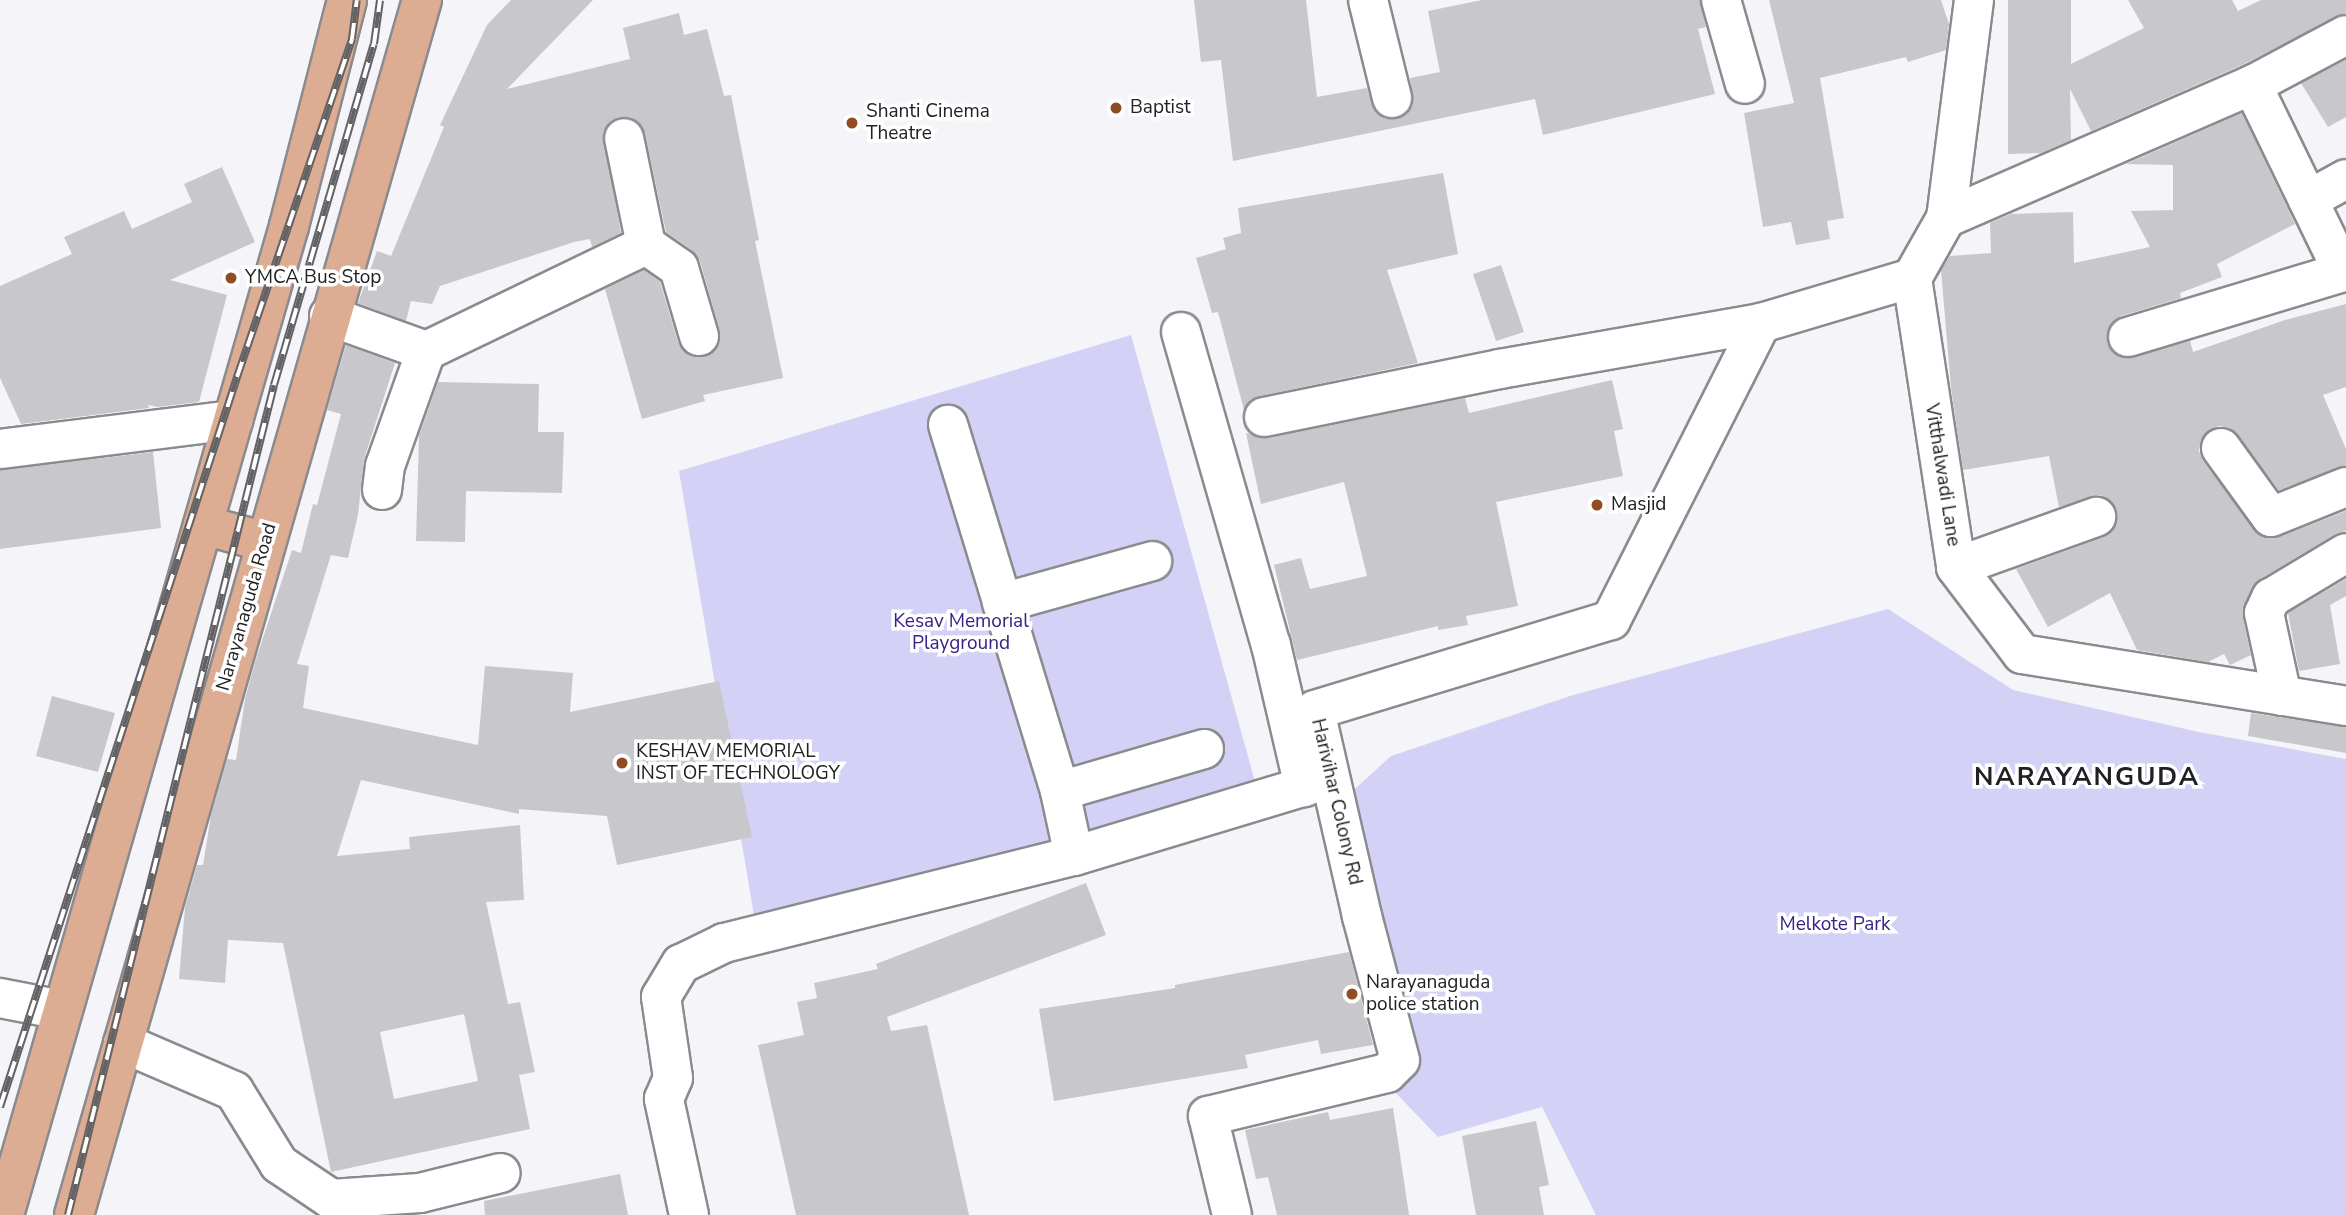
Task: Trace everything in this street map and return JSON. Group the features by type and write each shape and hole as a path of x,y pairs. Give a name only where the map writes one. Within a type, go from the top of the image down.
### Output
{"main road":[{"path":"4,1215 10,1150 62,1010 289,226 347,0"},
{"name":"Narayanaguda Road","path":"74,1215 329,316 422,0"},
{"path":"203,525 265,542"}],"street":[{"path":"1368,0 1392,98"},
{"path":"1721,0 1745,84"},
{"path":"1264,417 1500,369 1760,323 1912,278 1947,218 1974,0"},
{"path":"1947,218 2252,85 2346,35"},
{"path":"2128,337 2343,272 2252,85"},
{"path":"624,138 646,244 679,268 699,336"},
{"path":"2308,200 2346,179"},
{"path":"382,490 385,466 426,351 646,244"},
{"name":"Vitthalwadi Lane","path":"1912,278 1956,567 2022,654 2346,706"},
{"path":"329,316 426,351"},
{"name":"Harivihar Colony Rd","path":"1232,1215 1208,1116 1387,1073 1400,1060 1318,783 1315,709 1611,620 1760,323"},
{"path":"689,1215 664,1099 673,1078 661,997 681,964 723,943 1074,856 1318,783 1272,645 1181,332"},
{"path":"0,449 233,420"},
{"path":"948,425 1060,791 1074,856"},
{"path":"2221,448 2271,517 2346,487"},
{"path":"1956,567 2096,517"},
{"path":"2282,696 2264,613 2272,598 2346,553"},
{"path":"1002,603 1152,561"},
{"path":"1060,791 1204,749"},
{"path":"0,998 62,1010"},
{"path":"123,1043 234,1091 279,1164 331,1199 419,1193 501,1173"}],"green space":[{"name":"Kesav Memorial Playground","path":"1131,335 1259,796 757,933 679,471"},
{"name":"Melkote Park","path":"1888,609 2013,690 2199,732 2346,759 2346,1215 1596,1215 1542,1107 1438,1137 1392,1089 1345,798 1391,756 1570,696"}],"building":[{"path":"511,0 593,0 507,89 630,59 623,28 679,13 684,35 707,29 724,96 731,95 759,240 755,241 783,378 703,395 705,401 642,419 605,289 644,270 660,282 678,342 683,351 693,357 704,357 714,352 720,342 720,331 700,261 692,250 666,232 645,134 640,123 630,117 619,117 610,121 603,132 621,233 592,247 590,239 574,242 440,286 432,304 411,301 406,321 358,303 377,251 391,256 444,127 440,125 487,25"},
{"path":"1194,0 1306,0 1317,97 1367,88 1376,113 1385,119 1397,119 1407,114 1413,105 1410,78 1440,72 1428,11 1482,0 1700,0 1706,27 1698,29 1715,94 1543,135 1535,99 1233,161 1221,60 1201,62"},
{"path":"1769,0 1941,0 1949,24 1946,50 1908,62 1906,57 1820,78 1844,218 1827,221 1830,239 1796,245 1791,222 1763,227 1744,113 1794,103"},
{"path":"2008,0 2071,0 2071,64 2144,28 2128,0 2232,0 2238,11 2261,0 2346,0 2346,13 2242,65 2091,131 2070,89 2071,140 2041,153 2008,154"},
{"path":"2346,60 2346,117 2328,127 2301,83"},
{"path":"2242,113 2295,224 2217,264 2222,277 2180,293 2181,298 2121,316 2112,323 2107,333 2107,343 2113,352 2124,358 2190,341 2193,352 2285,320 2346,304 2346,387 2323,395 2346,449 2346,466 2279,490 2230,428 2219,426 2209,430 2201,440 2199,451 2203,461 2261,536 2279,537 2346,511 2346,531 2335,534 2260,579 2252,588 2243,617 2251,655 2230,665 2224,654 2208,662 2137,650 2110,593 2048,627 2016,569 2104,537 2112,532 2117,522 2117,510 2111,501 2099,495 2059,507 2049,456 1963,470 1951,388 1941,270 1950,256 1991,253 1990,223 2011,214 2073,212 2074,263 2150,247 2131,211 2173,210 2173,165 2126,164"},
{"path":"222,167 255,242 170,280 227,295 199,402 158,407 148,405 149,408 21,424 0,378 0,286 72,254 64,237 124,211 132,229 192,202 184,184"},
{"path":"1443,173 1458,254 1387,270 1418,363 1260,396 1250,400 1244,410 1218,312 1212,313 1196,258 1226,249 1223,238 1241,233 1238,208"},
{"path":"1501,265 1524,332 1496,341 1473,274"},
{"path":"346,345 395,363 364,459 358,515 348,558 331,555 297,664 309,666 303,708 478,745 485,666 573,673 570,712 719,681 752,837 617,865 607,816 519,809 519,814 361,780 337,856 410,849 409,837 520,825 524,900 486,902 508,1004 520,1002 535,1072 519,1075 530,1129 331,1172 283,943 228,940 225,983 179,979 185,907 197,865 203,865 211,815 227,759 236,760 245,699 256,659 292,550 301,553 313,504 317,505 341,414 327,410","holes":["464,1014 478,1081 394,1099 380,1032"]},
{"path":"1612,380 1623,429 1614,431 1623,476 1496,502 1518,606 1466,616 1468,625 1438,630 1438,626 1297,660 1274,565 1301,558 1310,589 1367,576 1344,482 1261,504 1246,433 1268,438 1465,398 1469,413"},
{"path":"438,382 539,384 538,432 564,432 562,493 466,491 465,542 416,541 419,436"},
{"path":"153,452 161,528 0,549 0,470"},
{"path":"2346,579 2346,596 2330,605 2340,664 2299,671 2288,613"},
{"path":"52,696 115,713 98,772 36,756"},
{"path":"2251,713 2346,727 2346,753 2248,736"},
{"path":"1086,883 1106,935 887,1017 891,1031 927,1025 969,1215 796,1215 758,1045 804,1035 797,1002 817,998 814,983 878,969 876,964"},
{"path":"1349,952 1373,1045 1321,1054 1318,1040 1245,1055 1248,1068 1054,1101 1039,1009 1175,988 1175,985"},
{"path":"1393,1108 1409,1215 1277,1215 1268,1177 1256,1179 1245,1130 1328,1112 1330,1120"},
{"path":"1536,1121 1549,1185 1539,1187 1544,1215 1476,1215 1462,1136"},
{"path":"620,1174 628,1215 485,1215 484,1201"}],"railway":[{"path":"0,1107 237,377 352,39 357,0"},
{"path":"68,1215 274,385 374,44 380,0"}],"place":[{"name":"Baptist","path":"1116,108"},
{"name":"Shanti Cinema Theatre","path":"852,123"},
{"name":"YMCA Bus Stop","path":"231,278"},
{"name":"Masjid","path":"1597,505"},
{"name":"KESHAV MEMORIAL INST OF TECHNOLOGY","path":"622,763"},
{"name":"Narayanaguda police station","path":"1352,994"}],"district":[{"name":"NARAYANGUDA","path":"2087,777"}]}
